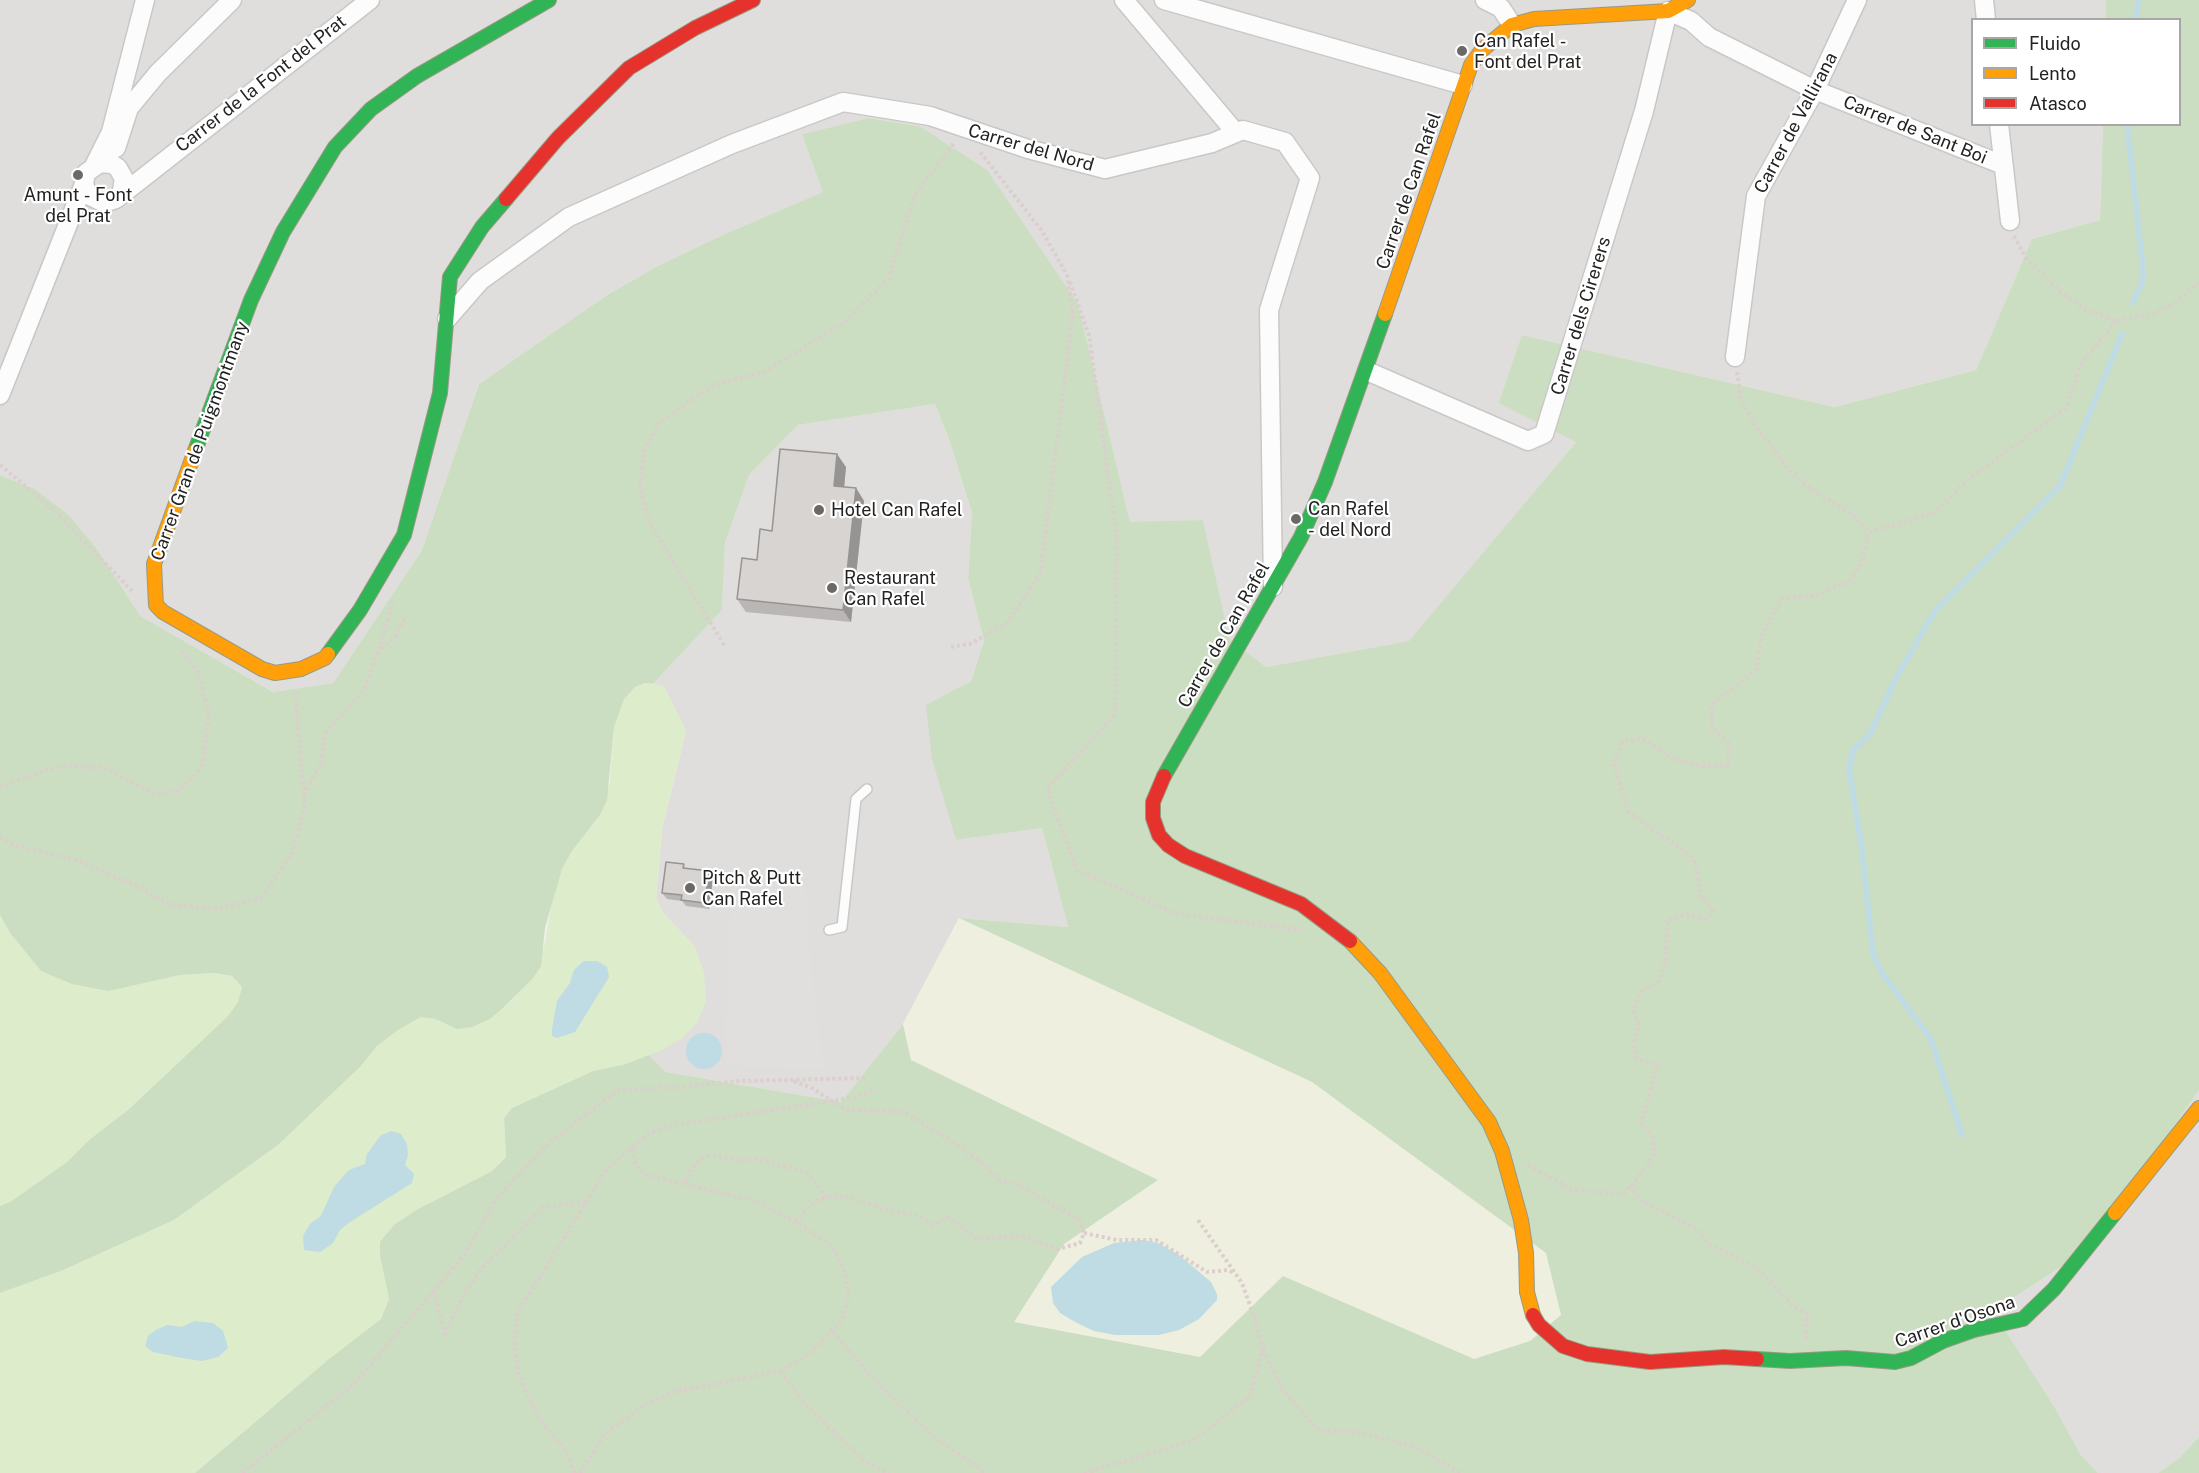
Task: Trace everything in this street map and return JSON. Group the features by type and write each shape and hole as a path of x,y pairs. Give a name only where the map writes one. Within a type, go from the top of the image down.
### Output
{"street":[{"path":"84,184 88,195 112,199 124,184 116,157 145,0"},
{"path":"94,166 116,157 129,108 158,73 232,0"},
{"name":"Carrer de la Font del Prat","path":"69,225 112,199 153,169 370,0"},
{"name":"Carrer Gran de Puigmontmany","path":"156,605 154,564 251,300 283,232 335,147 371,109 417,76 549,0"},
{"path":"156,605 163,612 262,669 275,673 292,671 325,658 360,610 404,535 441,393 450,277 482,226 558,138 629,68 695,28 752,0"},
{"path":"1124,0 1236,133"},
{"path":"1164,0 1463,85"},
{"path":"1485,0 1501,8 1512,25"},
{"name":"Carrer de Can Rafel","path":"1532,1314 1521,1220 1502,1151 1489,1122 1470,1094 1380,974 1338,928 1301,904 1185,856 1168,845 1159,835 1153,818 1153,802 1158,787 1300,537 1325,482 1434,178 1471,66 1482,50 1512,25 1533,19 1668,10 1688,0"},
{"name":"Carrer de Vallirana","path":"1735,357 1756,196 1815,90 1857,0"},
{"path":"1984,0 1986,18"},
{"name":"Carrer de Sant Boi","path":"1668,10 1691,21 1709,37 1815,90 2003,165"},
{"name":"Carrer dels Cirerers","path":"1366,371 1528,441 1544,435 1641,122 1668,10"},
{"name":"Carrer del Nord","path":"447,320 480,281 569,217 732,144 843,102 930,116 965,129 1105,169 1212,143 1243,130 1285,142 1310,178 1269,310 1273,587"},
{"path":"1999,126 2010,221"},
{"path":"0,395 69,225 86,173 94,166 116,157 153,169"},
{"name":"Carrer d'Osona","path":"1532,1314 1539,1324 1563,1346 1587,1354 1650,1362 1724,1357 1804,1360 1846,1358 1895,1362 1911,1358 1943,1341 1974,1330 2023,1319 2034,1311 2199,1108"}],"lane":[{"path":"829,930 842,927 856,799 867,789"}],"path":[{"path":"724,645 649,522 640,488 644,451 659,423 713,385 764,372 832,330 888,279 915,195 965,129 1042,231 1067,275 1089,335 1117,539 1115,714 1047,789 1077,870 1177,914 1282,930 1302,930"},
{"path":"2010,221 2015,240 2040,272 2084,309 2116,321 2153,314 2175,303 2199,283"},
{"path":"951,647 970,644 1007,622 1040,574 1071,344 1073,315 1067,275"},
{"path":"1869,532 1936,512 1967,480 2066,408 2081,364 2116,321"},
{"path":"1735,357 1741,400 1755,425 1774,451 1798,478 1815,492 1851,513 1869,532"},
{"path":"0,465 52,508 143,601 156,605"},
{"path":"1502,1151 1572,1190 1623,1194 1647,1166 1655,1152 1652,1136 1641,1123 1658,1065 1637,1059 1633,1045 1639,1025 1633,1009 1641,992 1659,981 1665,963 1668,920 1687,914 1706,919 1713,911 1701,896 1694,858 1628,812 1614,764 1622,742 1642,738 1674,759 1703,766 1728,766 1729,744 1712,727 1712,705 1757,669 1761,636 1782,598 1815,596 1850,581 1862,562 1869,532"},
{"path":"304,796 321,763 325,734 363,692 395,596"},
{"path":"380,646 385,647 395,636 406,615"},
{"path":"0,787 43,771 66,766 106,768 154,794 178,791 198,773 203,760 209,716 199,674 176,641"},
{"path":"0,837 16,846 76,860 135,885 171,905 216,909 261,898 292,854 305,806 292,671"},
{"path":"242,1473 354,1384 464,1255 498,1197 548,1144 618,1090 738,1081 865,1078"},
{"path":"790,1080 812,1088 846,1110 904,1112 956,1144 983,1164 999,1180 1016,1184 1080,1220 1084,1233 1080,1243 1058,1249 1020,1236 977,1239 948,1217 932,1225 918,1215 891,1211 848,1197 826,1197 815,1201 795,1222"},
{"path":"575,1473 563,1447 545,1427 528,1398 518,1371 514,1341 518,1312 555,1248 588,1201 606,1170 649,1133 676,1125 856,1097 876,1090"},
{"path":"580,1473 604,1435 646,1404 674,1392 782,1371 809,1354 841,1322 849,1298 844,1269 833,1247 795,1222 756,1201 640,1171 634,1160 633,1147"},
{"path":"685,1183 691,1169 702,1158 713,1155 742,1161 756,1159 807,1172 826,1197"},
{"path":"1630,1185 1639,1200 1697,1229 1707,1243 1753,1266 1791,1304 1807,1314 1804,1360"},
{"path":"434,1291 445,1334 465,1292 483,1267 543,1208 588,1201"},
{"path":"1198,1220 1242,1283 1263,1349 1283,1390 1319,1431 1357,1432 1413,1446 1432,1454 1461,1473"},
{"path":"1084,1233 1117,1240 1156,1240 1207,1272 1228,1270 1235,1273"},
{"path":"833,1332 878,1384 934,1437 986,1473"},
{"path":"1084,1473 1193,1441 1250,1396 1263,1349"},
{"path":"782,1371 804,1403 865,1462 889,1473"}],"shaded area":[{"path":"0,0 2106,0 2106,18 1971,18 1971,126 2103,126 2100,220 2032,239 1976,370 1835,407 1522,335 1576,442 1410,641 1266,667 1228,639 1203,520 1130,523 1078,304 919,126 870,118 802,134 824,192 718,237 656,267 607,295 479,384 422,550 333,683 273,692 139,616 95,546 69,515 35,489 0,475"},
{"path":"935,404 949,439 972,513 968,578 984,641 971,681 927,705 956,840 1042,828 1068,927 959,918 903,1024 841,1102 666,1072 649,1055 684,1037 695,947 663,913 656,898 662,829 686,731 664,687 653,684 722,610 725,543 749,475 798,425"},
{"path":"733,875 806,884 811,969 824,1069 725,1066 727,960"},
{"path":"2199,1090 2199,1437 2179,1458 2158,1473 2098,1473 2081,1455 2054,1406 1993,1311 2090,1248"}],"green space":[{"path":"2106,0 2199,0 2199,1090 2090,1248 1993,1311 2054,1406 2081,1455 2098,1473 195,1473 328,1360 381,1319 389,1299 380,1255 380,1242 394,1225 418,1209 492,1171 506,1157 504,1118 512,1108 593,1071 626,1064 649,1055 666,1072 841,1102 903,1024 911,1060 1158,1180 1064,1244 1014,1322 1200,1357 1283,1276 1474,1359 1530,1341 1561,1315 1546,1253 1312,1082 959,918 1068,927 1042,828 956,840 932,759 926,705 971,681 984,641 968,578 972,513 949,439 935,404 798,425 749,475 725,543 722,610 653,684 645,683 635,687 624,699 614,727 607,800 600,815 572,851 562,869 545,928 541,966 533,978 503,1008 490,1019 472,1027 457,1029 435,1019 421,1017 398,1030 377,1046 361,1066 278,1145 174,1220 61,1271 0,1293 0,1206 10,1202 67,1162 89,1140 129,1109 228,1016 238,1002 242,987 232,976 215,973 180,975 108,991 72,984 41,971 10,933 0,915 0,475 35,489 69,515 95,546 140,616 273,692 333,683 422,550 479,384 607,295 656,267 718,237 823,192 802,134 869,118 919,126 987,170 1078,304 1130,522 1203,520 1229,639 1266,667 1409,641 1576,442 1499,403 1522,335 1835,407 1976,370 2032,239 2100,220 2103,126 2181,126 2181,18 2106,18"},
{"path":"645,683 664,686 686,731 662,829 656,898 663,913 695,947 704,972 706,1001 697,1023 684,1037 660,1051 626,1064 593,1071 512,1108 504,1118 506,1157 492,1171 418,1209 386,1283 389,1299 381,1319 195,1473 0,1473 0,1293 61,1271 174,1220 278,1145 361,1066 377,1046 398,1030 421,1017 435,1019 446,1025 490,1019 503,1008 517,994 544,948 554,891 562,869 572,851 600,815 610,782 614,727 618,710 624,698 635,687"},
{"path":"0,915 10,933 41,971 108,990 180,975 215,973 232,976 242,987 238,1002 228,1016 129,1109 89,1140 67,1162 10,1202 0,1206"},
{"path":"959,918 1312,1082 1546,1253 1561,1314 1530,1341 1474,1359 1283,1276 1200,1357 1014,1322 1064,1244 1158,1180 911,1060 903,1024"},
{"path":"2199,1437 2199,1473 2158,1473 2179,1458"}],"water":[{"path":"584,961 597,961 607,967 609,977 575,1032 557,1038 552,1036 552,1029 557,1001 570,983 574,970"},
{"path":"704,1033 716,1039 722,1051 716,1063 704,1069 692,1063 686,1051 692,1039"},
{"path":"392,1131 401,1134 407,1144 408,1155 405,1165 414,1174 412,1183 350,1222 340,1230 333,1243 320,1252 304,1250 303,1236 310,1224 321,1216 334,1187 349,1170 365,1164 367,1154 381,1135"},
{"path":"1143,1240 1158,1243 1179,1255 1211,1282 1217,1294 1217,1300 1199,1319 1179,1330 1159,1335 1115,1335 1094,1331 1060,1313 1053,1303 1051,1287 1082,1257 1114,1243"},
{"path":"194,1321 213,1323 223,1331 228,1348 218,1357 202,1361 153,1352 145,1346 148,1336 156,1330 167,1325 182,1327"}],"building":[{"path":"780,449 837,454 834,486 856,488 843,610 737,599 742,558 757,560 760,529 772,531"},
{"name":"Pitch & Putt Can Rafel","path":"666,862 684,864 683,868 709,871 705,903 681,900 682,895 662,893"}],"waterway":[{"path":"2135,18 2139,0"},
{"path":"2127,126 2142,260 2142,283 2133,303"},
{"path":"1962,1135 1931,1039 1882,973 1873,954 1862,850 1849,769 1853,750 1870,734 1896,678 1935,611 2060,486 2122,334"}],"traffic: fast":[{"path":"195,451 251,300 283,232 335,147 371,109 417,76 549,0"},
{"path":"328,654 360,610 404,535 440,393 450,277 482,227 506,199"},
{"path":"1164,776 1301,537 1325,482 1385,314"},
{"path":"1757,1359 1790,1361 1846,1358 1895,1362 1911,1358 1943,1341 1974,1330 2023,1319 2054,1289 2115,1213"}],"traffic: slow":[{"path":"1385,314 1471,65 1482,50 1512,25 1534,19 1668,11 1688,0"},
{"path":"195,451 154,564 156,605 163,612 262,669 275,673 301,669 325,658 328,654"},
{"path":"1350,941 1380,973 1489,1122 1502,1151 1521,1220 1526,1253 1527,1292 1533,1315"},
{"path":"2115,1213 2199,1108"}],"traffic: jam":[{"path":"506,199 558,138 629,68 695,28 753,0"},
{"path":"1164,776 1153,802 1153,818 1159,835 1168,845 1185,856 1301,904 1350,941"},
{"path":"1533,1315 1539,1325 1563,1346 1587,1354 1650,1362 1724,1357 1757,1359"}],"place":[{"name":"Can Rafel - Font del Prat","path":"1462,51"},
{"name":"Amunt - Font del Prat","path":"78,175"},
{"name":"Hotel Can Rafel","path":"819,510"},
{"name":"Can Rafel - del Nord","path":"1296,519"},
{"name":"Restaurant Can Rafel","path":"832,588"},
{"name":"Pitch & Putt Can Rafel","path":"690,888"}]}
